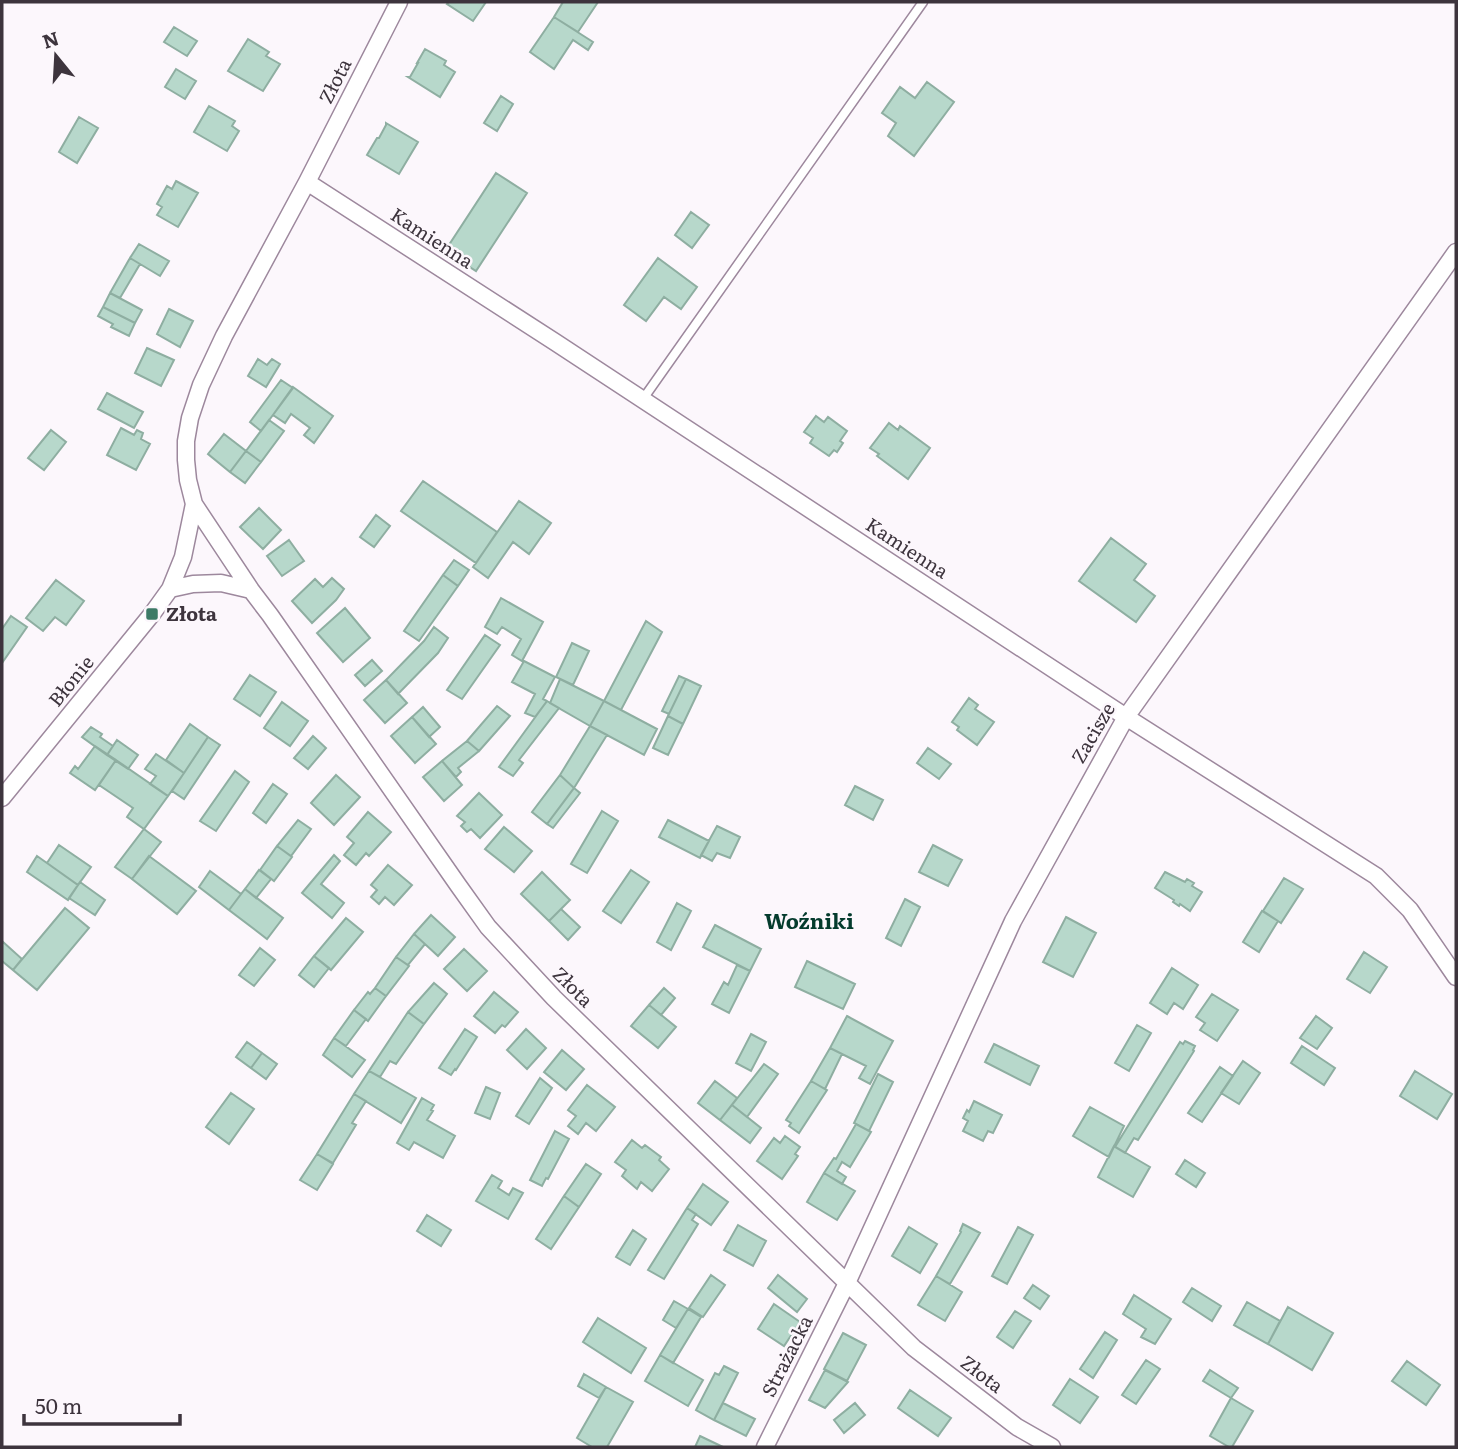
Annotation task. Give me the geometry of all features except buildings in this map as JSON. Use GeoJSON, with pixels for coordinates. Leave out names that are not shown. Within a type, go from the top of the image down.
{"type":"FeatureCollection","features":[{"type":"Feature","properties":{"kind":"street","name":"Złota"},"geometry":{"type":"LineString","coordinates":[[399,2],[307,182],[223,336],[197,396],[186,440],[188,480],[194,504],[251,590],[488,927],[554,998],[914,1348],[1017,1427],[1052,1447]]}},
{"type":"Feature","properties":{"kind":"street","name":"Kamienna"},"geometry":{"type":"LineString","coordinates":[[307,182],[1126,717],[1376,876],[1410,911],[1456,977]]}},
{"type":"Feature","properties":{"kind":"street","name":"Zacisze"},"geometry":{"type":"LineString","coordinates":[[847,1283],[1013,921],[1126,717],[1456,252]]}},
{"type":"Feature","properties":{"kind":"street","name":"Błonie"},"geometry":{"type":"LineString","coordinates":[[2,798],[170,589],[183,557],[194,504]]}},
{"type":"Feature","properties":{"kind":"street"},"geometry":{"type":"LineString","coordinates":[[170,589],[193,584],[221,583],[251,590]]}},
{"type":"Feature","properties":{"kind":"street","name":"Strażacka"},"geometry":{"type":"LineString","coordinates":[[765,1447],[847,1283]]}},
{"type":"Feature","properties":{"kind":"lane"},"geometry":{"type":"LineString","coordinates":[[643,399],[923,2]]}},
{"type":"Feature","properties":{"kind":"place","name":"Złota"},"geometry":{"type":"Point","coordinates":[152,614]}},
{"type":"Feature","properties":{"kind":"district","name":"Woźniki"},"geometry":{"type":"Point","coordinates":[809,922]}}]}
